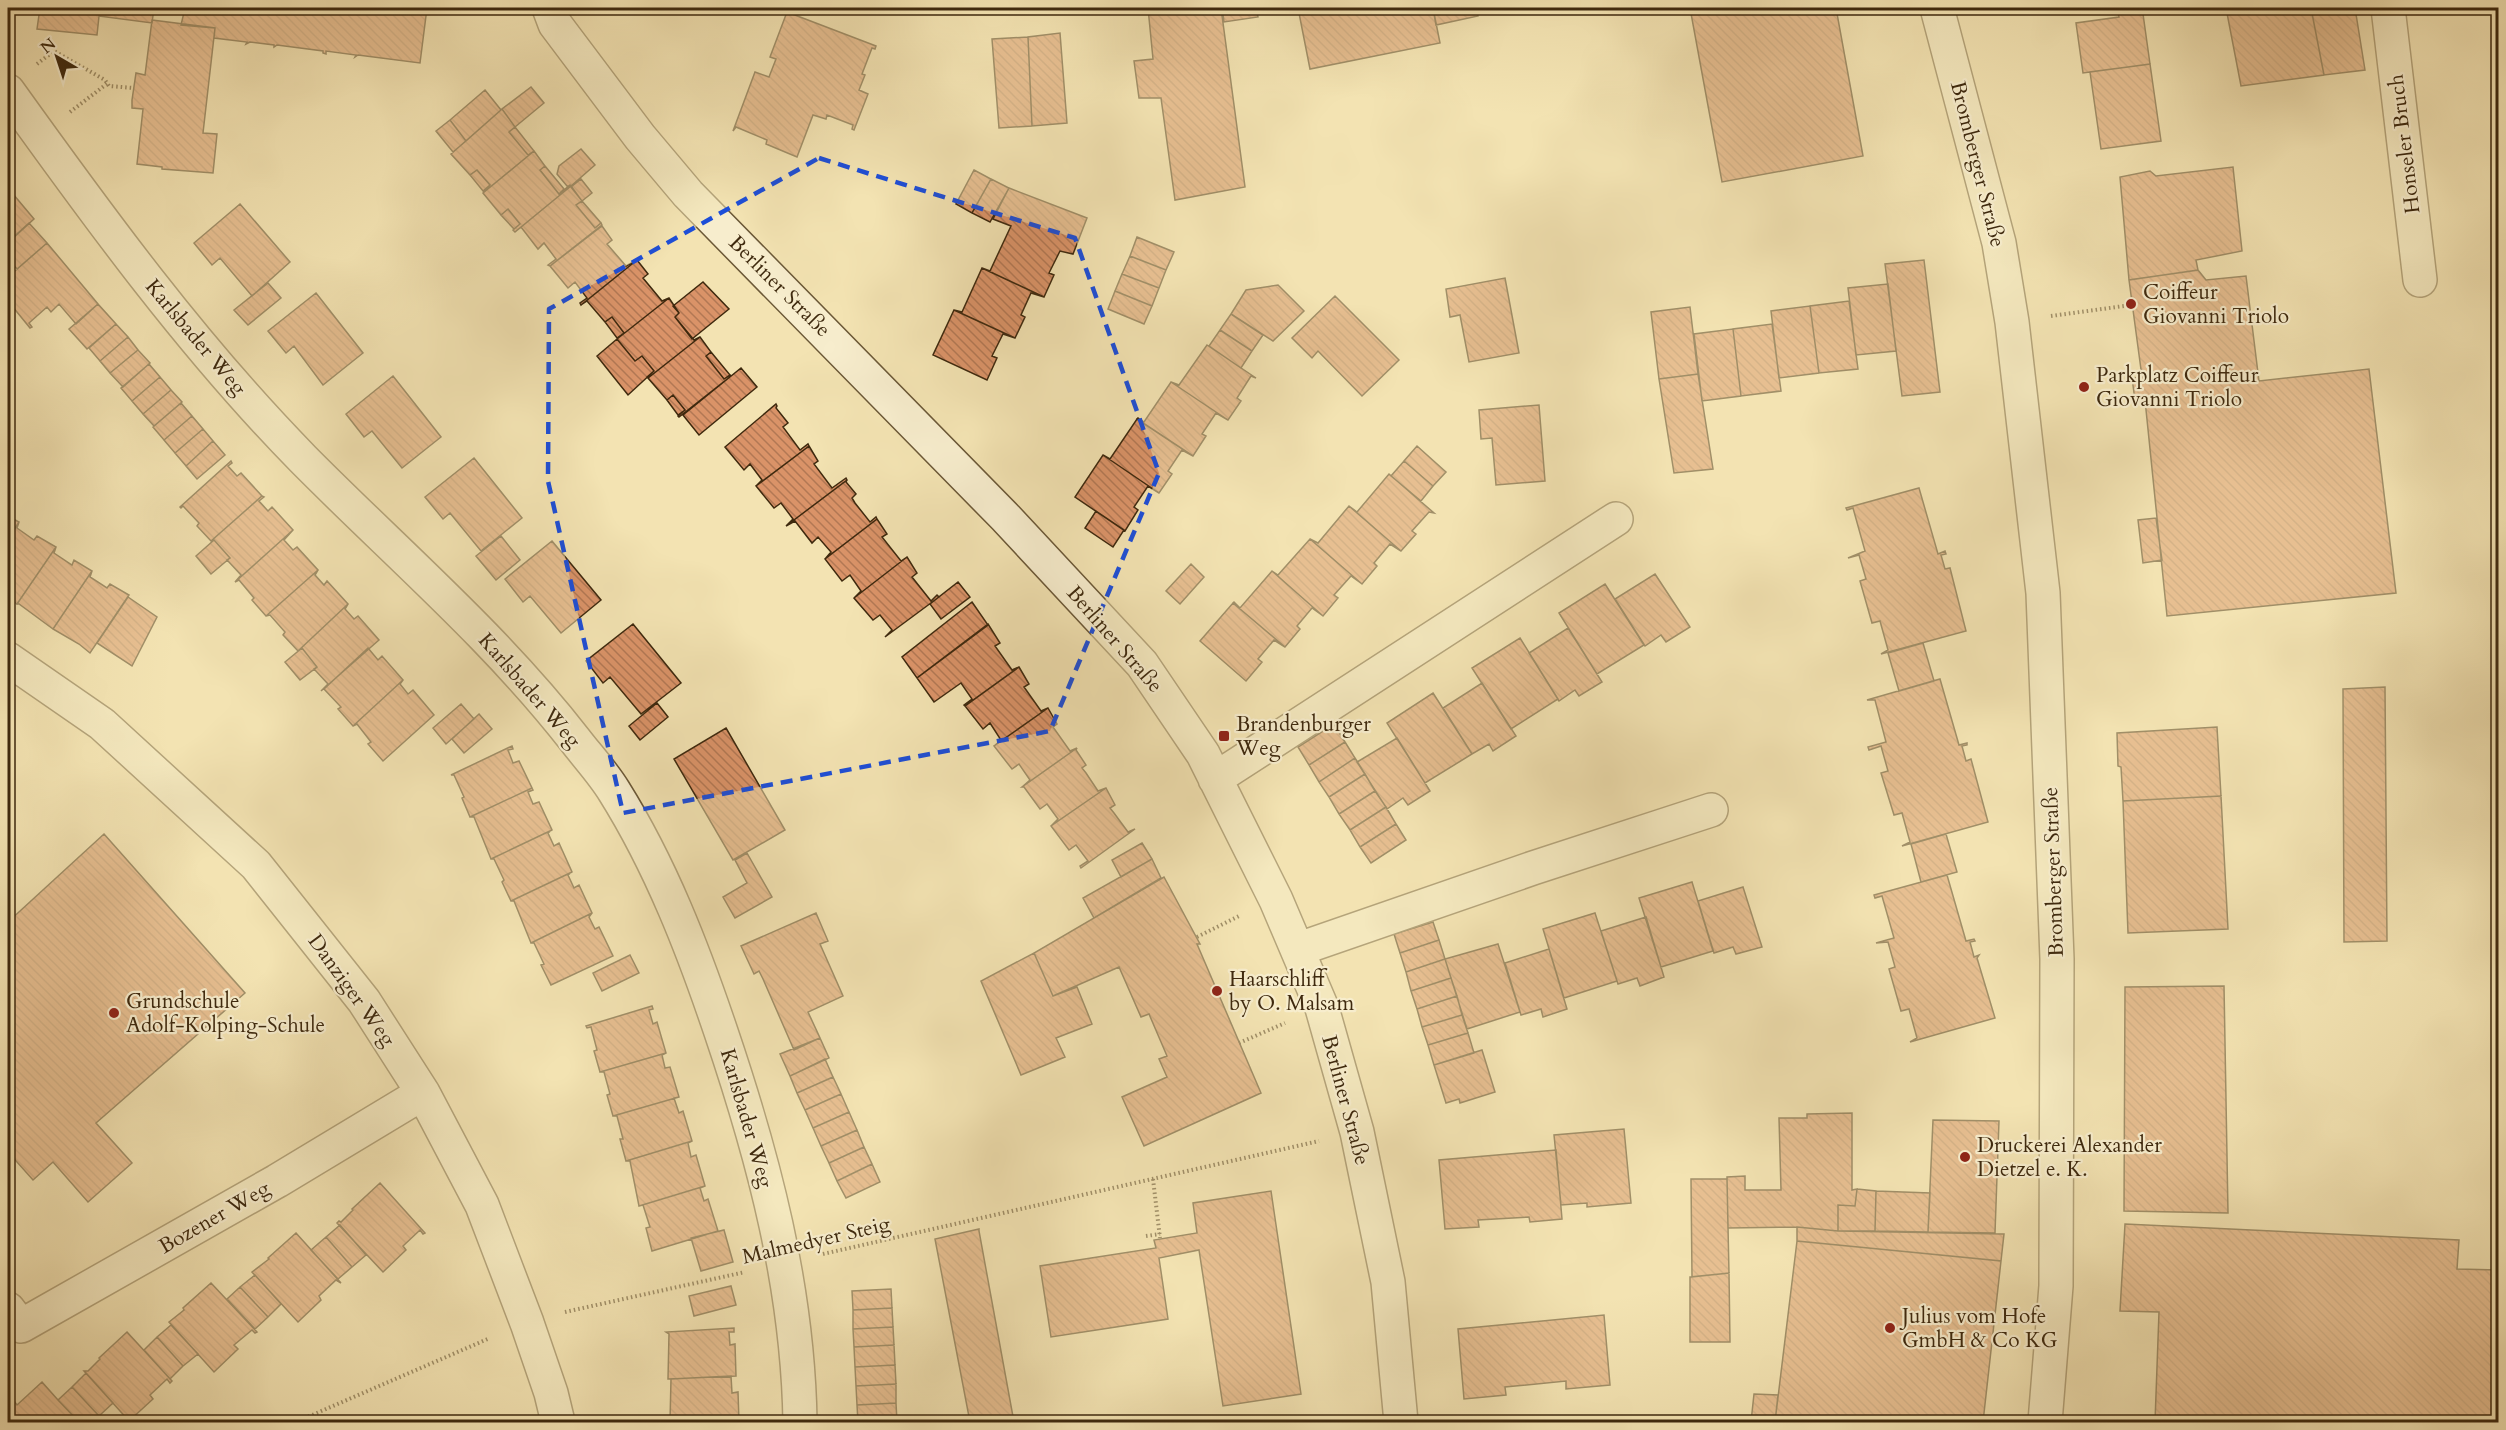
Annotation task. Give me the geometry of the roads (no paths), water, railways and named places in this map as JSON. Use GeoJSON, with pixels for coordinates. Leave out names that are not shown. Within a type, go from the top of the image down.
{"type":"FeatureCollection","features":[{"type":"Feature","properties":{"kind":"street","name":"Berliner Straße"},"geometry":{"type":"LineString","coordinates":[[549,8],[555,24],[640,136],[688,194],[1006,518],[1142,664],[1203,754],[1299,949],[1322,1008],[1357,1132],[1388,1282],[1401,1422]]}},
{"type":"Feature","properties":{"kind":"street","name":"Bromberger Straße"},"geometry":{"type":"LineString","coordinates":[[1938,8],[1999,243],[2012,322],[2043,592],[2057,959],[2056,1286],[2045,1422]]}},
{"type":"Feature","properties":{"kind":"street","name":"Honseler Bruch"},"geometry":{"type":"LineString","coordinates":[[2388,8],[2420,280]]}},
{"type":"Feature","properties":{"kind":"street","name":"Karlsbader Weg"},"geometry":{"type":"LineString","coordinates":[[8,91],[150,283],[220,369],[300,456],[464,614],[524,676],[613,789],[654,862],[705,986],[739,1086],[775,1217],[784,1263],[800,1368],[800,1422]]}},
{"type":"Feature","properties":{"kind":"street"},"geometry":{"type":"LineString","coordinates":[[1215,779],[1616,519]]}},
{"type":"Feature","properties":{"kind":"street","name":"Danziger Weg"},"geometry":{"type":"LineString","coordinates":[[8,660],[102,724],[256,865],[364,1001],[423,1094],[482,1204],[527,1323],[551,1393],[558,1422]]}},
{"type":"Feature","properties":{"kind":"street"},"geometry":{"type":"LineString","coordinates":[[1299,949],[1533,868],[1711,810]]}},
{"type":"Feature","properties":{"kind":"street","name":"Bozener Weg"},"geometry":{"type":"LineString","coordinates":[[8,1309],[21,1326],[423,1094]]}},
{"type":"Feature","properties":{"kind":"place","name":"Coiffeur Giovanni Triolo"},"geometry":{"type":"Point","coordinates":[2131,304]}},
{"type":"Feature","properties":{"kind":"place","name":"Parkplatz Coiffeur Giovanni Triolo"},"geometry":{"type":"Point","coordinates":[2084,387]}},
{"type":"Feature","properties":{"kind":"place","name":"Brandenburger Weg"},"geometry":{"type":"Point","coordinates":[1224,736]}},
{"type":"Feature","properties":{"kind":"place","name":"Haarschliff by O. Malsam"},"geometry":{"type":"Point","coordinates":[1217,991]}},
{"type":"Feature","properties":{"kind":"place","name":"Grundschule Adolf-Kolping-Schule"},"geometry":{"type":"Point","coordinates":[114,1013]}},
{"type":"Feature","properties":{"kind":"place","name":"Druckerei Alexander Dietzel e. K."},"geometry":{"type":"Point","coordinates":[1965,1157]}},
{"type":"Feature","properties":{"kind":"place","name":"Julius vom Hofe GmbH & Co KG"},"geometry":{"type":"Point","coordinates":[1890,1328]}}]}
